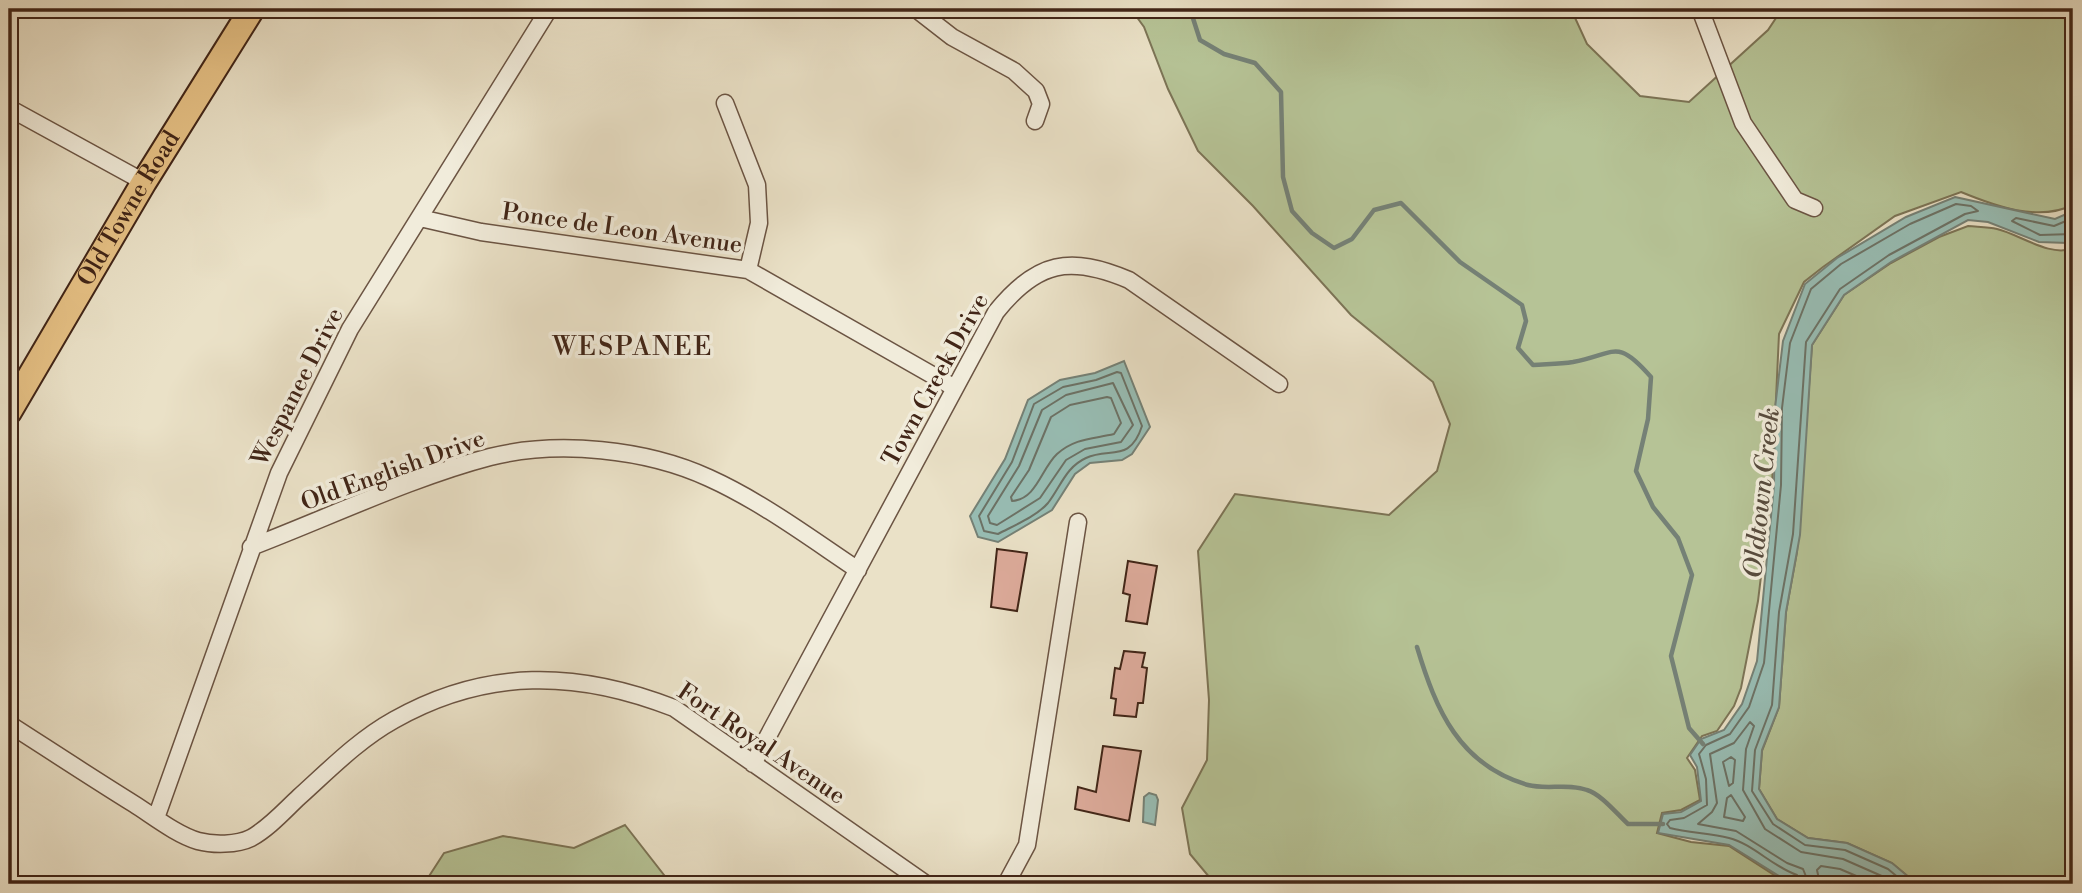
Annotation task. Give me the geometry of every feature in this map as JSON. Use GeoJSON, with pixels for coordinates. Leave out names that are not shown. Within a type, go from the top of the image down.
{"type":"FeatureCollection","features":[{"type":"Feature","properties":{"kind":"main road","name":"Old Towne Road"},"geometry":{"type":"LineString","coordinates":[[9,412],[144,182],[252,9]]}},
{"type":"Feature","properties":{"kind":"street","name":"Wespanee Drive"},"geometry":{"type":"LineString","coordinates":[[156,818],[279,473],[350,329],[549,9]]}},
{"type":"Feature","properties":{"kind":"street"},"geometry":{"type":"LineString","coordinates":[[916,9],[952,37],[1022,78],[1036,91],[1041,104],[1035,121]]}},
{"type":"Feature","properties":{"kind":"street"},"geometry":{"type":"LineString","coordinates":[[1700,9],[1743,123],[1796,200],[1814,208]]}},
{"type":"Feature","properties":{"kind":"street"},"geometry":{"type":"LineString","coordinates":[[725,103],[757,185],[759,223],[748,270]]}},
{"type":"Feature","properties":{"kind":"street"},"geometry":{"type":"LineString","coordinates":[[9,108],[144,182]]}},
{"type":"Feature","properties":{"kind":"street","name":"Ponce de Leon Avenue"},"geometry":{"type":"LineString","coordinates":[[420,218],[481,232],[748,270],[955,388]]}},
{"type":"Feature","properties":{"kind":"street","name":"Town Creek Drive"},"geometry":{"type":"LineString","coordinates":[[753,764],[996,312],[1014,289],[1035,275],[1062,266],[1085,264],[1129,280],[1279,384]]}},
{"type":"Feature","properties":{"kind":"street","name":"Old English Drive"},"geometry":{"type":"LineString","coordinates":[[251,547],[491,457],[545,449],[651,459],[707,477],[746,496],[859,570]]}},
{"type":"Feature","properties":{"kind":"street"},"geometry":{"type":"LineString","coordinates":[[1006,884],[1027,845],[1078,522]]}},
{"type":"Feature","properties":{"kind":"street","name":"Fort Royal Avenue"},"geometry":{"type":"LineString","coordinates":[[9,724],[156,818],[198,841],[227,843],[249,839],[273,822],[343,756],[392,721],[442,696],[496,681],[550,679],[603,686],[638,694],[674,708],[926,884]]}},
{"type":"Feature","properties":{"kind":"green space"},"geometry":{"type":"Polygon","coordinates":[[[1131,9],[1571,9],[1587,44],[1640,96],[1689,102],[1768,30],[1782,9],[2073,9],[2073,205],[2060,210],[2031,212],[2002,207],[1961,192],[1895,216],[1804,282],[1779,334],[1772,485],[1758,601],[1741,688],[1734,706],[1717,731],[1702,736],[1687,758],[1695,770],[1700,800],[1681,810],[1662,813],[1657,833],[1691,842],[1729,846],[1782,880],[1804,884],[1215,884],[1190,854],[1182,808],[1207,760],[1209,700],[1198,551],[1235,494],[1389,515],[1437,471],[1450,424],[1433,382],[1351,315],[1253,206],[1198,151],[1168,89],[1144,27],[1131,9]]]}},
{"type":"Feature","properties":{"kind":"green space"},"geometry":{"type":"Polygon","coordinates":[[[1968,226],[1997,229],[2045,248],[2073,248],[2073,884],[1917,884],[1892,863],[1847,843],[1808,838],[1777,819],[1759,789],[1762,751],[1779,707],[1786,612],[1797,552],[1812,345],[1844,295],[1891,263],[1939,237],[1968,226]]]}},
{"type":"Feature","properties":{"kind":"green space"},"geometry":{"type":"Polygon","coordinates":[[[625,825],[671,884],[424,884],[444,853],[503,836],[574,848],[625,825]]]}},
{"type":"Feature","properties":{"kind":"water"},"geometry":{"type":"Polygon","coordinates":[[[1955,197],[2055,219],[2073,211],[2073,240],[2068,243],[2039,242],[1988,222],[1968,220],[1891,262],[1844,295],[1812,345],[1800,535],[1786,612],[1779,707],[1762,750],[1759,789],[1777,819],[1808,838],[1847,843],[1892,863],[1917,884],[1807,884],[1782,878],[1729,845],[1658,833],[1663,814],[1681,812],[1701,801],[1697,767],[1690,755],[1701,739],[1724,730],[1742,704],[1757,661],[1774,485],[1775,408],[1783,341],[1805,284],[1837,258],[1906,217],[1955,197]]]}},
{"type":"Feature","properties":{"kind":"water"},"geometry":{"type":"Polygon","coordinates":[[[1124,361],[1150,427],[1132,454],[1122,460],[1090,463],[1075,474],[1052,510],[998,542],[978,537],[970,516],[1005,459],[1028,400],[1060,380],[1095,373],[1124,361]]]}},
{"type":"Feature","properties":{"kind":"water"},"geometry":{"type":"Polygon","coordinates":[[[1149,793],[1156,795],[1158,800],[1155,825],[1143,822],[1144,797],[1149,793]]]}},
{"type":"Feature","properties":{"kind":"building"},"geometry":{"type":"Polygon","coordinates":[[[997,549],[1027,553],[1017,611],[991,607],[997,549]]]}},
{"type":"Feature","properties":{"kind":"building"},"geometry":{"type":"Polygon","coordinates":[[[1128,561],[1157,566],[1147,624],[1126,621],[1130,595],[1123,593],[1128,561]]]}},
{"type":"Feature","properties":{"kind":"building"},"geometry":{"type":"Polygon","coordinates":[[[1124,651],[1145,653],[1142,667],[1147,668],[1143,703],[1138,703],[1136,717],[1114,715],[1116,699],[1111,698],[1115,668],[1120,669],[1124,651]]]}},
{"type":"Feature","properties":{"kind":"building"},"geometry":{"type":"Polygon","coordinates":[[[1103,746],[1141,751],[1129,821],[1075,809],[1078,787],[1096,792],[1103,746]]]}},
{"type":"Feature","properties":{"kind":"waterway"},"geometry":{"type":"LineString","coordinates":[[1190,9],[1200,40],[1224,54],[1255,63],[1281,92],[1283,177],[1292,211],[1312,233],[1334,248],[1352,239],[1374,210],[1401,203],[1460,262],[1522,305],[1526,321],[1518,348],[1533,365],[1573,362],[1615,352],[1630,357],[1651,377],[1648,419],[1636,471],[1653,507],[1678,538],[1692,575],[1671,656],[1689,728],[1703,744]]}},
{"type":"Feature","properties":{"kind":"waterway"},"geometry":{"type":"LineString","coordinates":[[1417,647],[1442,713],[1454,732],[1484,764],[1504,776],[1528,785],[1573,787],[1592,792],[1628,824],[1663,824]]}},
{"type":"Feature","properties":{"kind":"district","name":"WESPANEE"},"geometry":{"type":"Point","coordinates":[633,347]}},
{"type":"Feature","properties":{"kind":"water label","name":"Oldtown Creek"},"geometry":{"type":"Point","coordinates":[1762,493]}}]}
